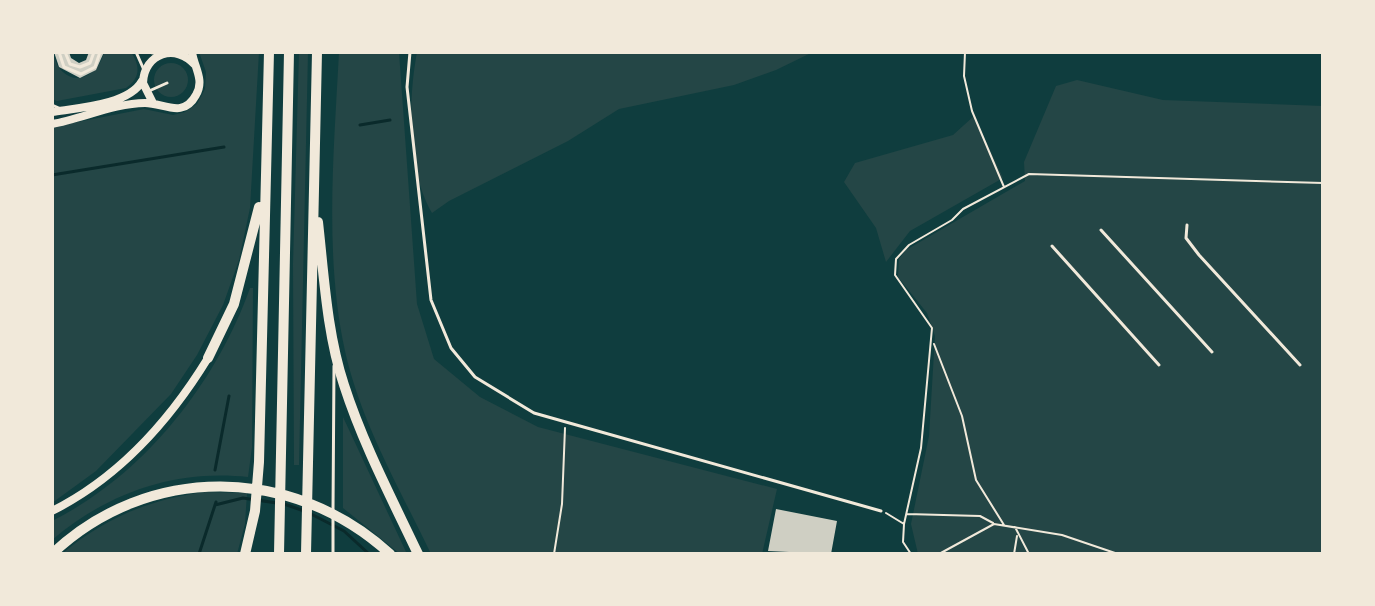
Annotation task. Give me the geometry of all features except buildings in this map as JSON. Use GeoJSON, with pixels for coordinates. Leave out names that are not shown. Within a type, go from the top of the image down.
{"type":"FeatureCollection","features":[{"type":"Feature","properties":{"kind":"highway"},"geometry":{"type":"LineString","coordinates":[[245,554],[255,511],[259,462],[269,52]]}},
{"type":"Feature","properties":{"kind":"highway"},"geometry":{"type":"LineString","coordinates":[[279,554],[289,52]]}},
{"type":"Feature","properties":{"kind":"highway"},"geometry":{"type":"LineString","coordinates":[[306,554],[317,52]]}},
{"type":"Feature","properties":{"kind":"highway"},"geometry":{"type":"LineString","coordinates":[[313,183],[340,371],[356,418],[418,554]]}},
{"type":"Feature","properties":{"kind":"highway"},"geometry":{"type":"LineString","coordinates":[[208,358],[234,304],[264,186]]}},
{"type":"Feature","properties":{"kind":"highway"},"geometry":{"type":"LineString","coordinates":[[52,554],[90,524],[129,503],[186,488],[231,485],[275,491],[316,504],[355,525],[390,554]]}},
{"type":"Feature","properties":{"kind":"main road"},"geometry":{"type":"LineString","coordinates":[[52,124],[140,103],[176,109],[192,100],[200,84],[192,52]]}},
{"type":"Feature","properties":{"kind":"main road"},"geometry":{"type":"LineString","coordinates":[[52,112],[124,96],[137,90],[151,61],[166,53],[184,55],[196,67]]}},
{"type":"Feature","properties":{"kind":"main road"},"geometry":{"type":"LineString","coordinates":[[143,78],[146,93],[157,106]]}},
{"type":"Feature","properties":{"kind":"main road"},"geometry":{"type":"LineString","coordinates":[[52,511],[89,489],[135,450],[175,406],[208,358]]}},
{"type":"Feature","properties":{"kind":"lane"},"geometry":{"type":"LineString","coordinates":[[59,52],[64,67],[79,74],[95,67],[100,52]]}},
{"type":"Feature","properties":{"kind":"lane"},"geometry":{"type":"LineString","coordinates":[[65,52],[70,64],[82,67],[91,61],[94,52]]}},
{"type":"Feature","properties":{"kind":"lane"},"geometry":{"type":"LineString","coordinates":[[136,52],[143,78]]}},
{"type":"Feature","properties":{"kind":"lane"},"geometry":{"type":"LineString","coordinates":[[148,52],[166,53]]}},
{"type":"Feature","properties":{"kind":"lane"},"geometry":{"type":"LineString","coordinates":[[410,52],[407,79],[424,263],[437,319],[451,348],[475,377],[534,413],[881,511]]}},
{"type":"Feature","properties":{"kind":"lane"},"geometry":{"type":"LineString","coordinates":[[146,93],[167,83]]}},
{"type":"Feature","properties":{"kind":"lane"},"geometry":{"type":"LineString","coordinates":[[52,105],[65,110]]}},
{"type":"Feature","properties":{"kind":"lane"},"geometry":{"type":"LineString","coordinates":[[1187,225],[1186,238],[1199,255],[1300,365]]}},
{"type":"Feature","properties":{"kind":"lane"},"geometry":{"type":"LineString","coordinates":[[1101,230],[1212,352]]}},
{"type":"Feature","properties":{"kind":"lane"},"geometry":{"type":"LineString","coordinates":[[1052,246],[1159,365]]}},
{"type":"Feature","properties":{"kind":"lane"},"geometry":{"type":"LineString","coordinates":[[333,333],[333,554]]}},
{"type":"Feature","properties":{"kind":"path"},"geometry":{"type":"LineString","coordinates":[[965,52],[964,76],[972,111],[1005,189]]}},
{"type":"Feature","properties":{"kind":"path"},"geometry":{"type":"LineString","coordinates":[[911,554],[903,542],[904,524],[921,448],[932,328],[927,316],[898,284],[896,259],[909,245],[942,227],[963,209],[1029,174],[1323,183]]}},
{"type":"Feature","properties":{"kind":"path"},"geometry":{"type":"LineString","coordinates":[[932,341],[962,416],[976,480],[1004,525]]}},
{"type":"Feature","properties":{"kind":"path"},"geometry":{"type":"LineString","coordinates":[[554,554],[562,504],[565,423]]}},
{"type":"Feature","properties":{"kind":"path"},"geometry":{"type":"LineString","coordinates":[[881,511],[904,524]]}},
{"type":"Feature","properties":{"kind":"path"},"geometry":{"type":"LineString","coordinates":[[907,514],[980,516],[991,519],[994,524]]}},
{"type":"Feature","properties":{"kind":"path"},"geometry":{"type":"LineString","coordinates":[[939,554],[994,524],[1062,535],[1118,554]]}},
{"type":"Feature","properties":{"kind":"path"},"geometry":{"type":"LineString","coordinates":[[1014,554],[1018,535],[1015,526]]}},
{"type":"Feature","properties":{"kind":"path"},"geometry":{"type":"LineString","coordinates":[[1018,535],[1026,542],[1029,554]]}},
{"type":"Feature","properties":{"kind":"shaded area"},"geometry":{"type":"Polygon","coordinates":[[[52,52],[60,69],[73,78],[80,78],[98,66],[104,52],[131,52],[137,66],[137,76],[126,88],[57,101],[52,99],[52,52]]]}},
{"type":"Feature","properties":{"kind":"shaded area"},"geometry":{"type":"Polygon","coordinates":[[[199,52],[259,52],[250,208],[239,260],[223,305],[197,355],[171,394],[96,471],[52,503],[52,127],[144,109],[173,115],[185,112],[197,104],[205,89],[206,72],[199,52]]]}},
{"type":"Feature","properties":{"kind":"shaded area"},"geometry":{"type":"Polygon","coordinates":[[[299,52],[308,52],[299,465],[294,465],[293,264],[299,52]]]}},
{"type":"Feature","properties":{"kind":"shaded area"},"geometry":{"type":"Polygon","coordinates":[[[339,52],[399,52],[417,304],[434,359],[480,397],[538,427],[777,489],[762,554],[431,554],[371,430],[345,351],[334,278],[332,202],[339,52]]]}},
{"type":"Feature","properties":{"kind":"shaded area"},"geometry":{"type":"Polygon","coordinates":[[[417,52],[813,52],[734,85],[619,109],[568,141],[449,201],[432,213],[424,196],[414,156],[411,113],[417,52]]]}},
{"type":"Feature","properties":{"kind":"shaded area"},"geometry":{"type":"Polygon","coordinates":[[[171,63],[183,68],[188,80],[183,92],[171,97],[159,92],[154,80],[159,68],[171,63]]]}},
{"type":"Feature","properties":{"kind":"shaded area"},"geometry":{"type":"Polygon","coordinates":[[[1077,80],[1163,100],[1323,106],[1323,554],[918,554],[911,524],[929,436],[935,336],[927,313],[898,277],[899,259],[906,250],[1025,181],[1024,162],[1056,86],[1077,80]]]}},
{"type":"Feature","properties":{"kind":"shaded area"},"geometry":{"type":"Polygon","coordinates":[[[974,116],[1003,178],[910,231],[886,262],[876,228],[844,182],[855,163],[953,135],[974,116]]]}},
{"type":"Feature","properties":{"kind":"shaded area"},"geometry":{"type":"Polygon","coordinates":[[[250,288],[253,288],[252,447],[248,477],[194,477],[143,488],[96,509],[52,540],[52,521],[86,502],[117,479],[173,423],[218,358],[250,288]]]}},
{"type":"Feature","properties":{"kind":"shaded area"},"geometry":{"type":"Polygon","coordinates":[[[343,417],[407,554],[400,554],[343,508],[343,417]]]}},
{"type":"Feature","properties":{"kind":"shaded area"},"geometry":{"type":"Polygon","coordinates":[[[205,492],[247,493],[245,524],[237,554],[62,554],[94,530],[129,512],[205,492]]]}},
{"type":"Feature","properties":{"kind":"waterway"},"geometry":{"type":"LineString","coordinates":[[360,125],[390,120]]}},
{"type":"Feature","properties":{"kind":"waterway"},"geometry":{"type":"LineString","coordinates":[[52,175],[224,147]]}},
{"type":"Feature","properties":{"kind":"waterway"},"geometry":{"type":"LineString","coordinates":[[215,470],[229,396]]}},
{"type":"Feature","properties":{"kind":"waterway"},"geometry":{"type":"LineString","coordinates":[[215,505],[243,498],[277,503]]}},
{"type":"Feature","properties":{"kind":"waterway"},"geometry":{"type":"LineString","coordinates":[[199,554],[216,502]]}},
{"type":"Feature","properties":{"kind":"waterway"},"geometry":{"type":"LineString","coordinates":[[284,504],[304,511]]}},
{"type":"Feature","properties":{"kind":"waterway"},"geometry":{"type":"LineString","coordinates":[[311,514],[344,531],[369,554]]}}]}
